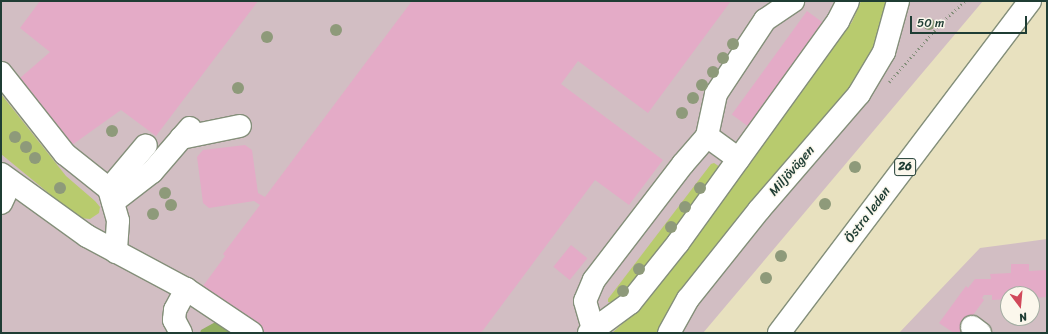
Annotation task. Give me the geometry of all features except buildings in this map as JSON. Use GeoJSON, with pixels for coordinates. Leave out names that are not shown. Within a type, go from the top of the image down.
{"type":"FeatureCollection","features":[{"type":"Feature","properties":{"kind":"main road"},"geometry":{"type":"LineString","coordinates":[[793,1],[767,10],[716,94],[707,136],[683,164],[594,280],[585,301],[591,331],[630,303],[678,243],[838,21],[848,1]]}},
{"type":"Feature","properties":{"kind":"main road","name":"Miljövägen"},"geometry":{"type":"LineString","coordinates":[[669,333],[693,293],[759,210],[859,94],[884,52],[898,1]]}},
{"type":"Feature","properties":{"kind":"main road","name":"Östra leden"},"geometry":{"type":"LineString","coordinates":[[778,333],[1030,1]]}},
{"type":"Feature","properties":{"kind":"main road"},"geometry":{"type":"LineString","coordinates":[[1,73],[65,154],[111,196],[118,221],[116,252]]}},
{"type":"Feature","properties":{"kind":"main road"},"geometry":{"type":"LineString","coordinates":[[111,196],[152,172],[186,133],[240,126]]}},
{"type":"Feature","properties":{"kind":"main road"},"geometry":{"type":"LineString","coordinates":[[707,136],[739,159]]}},
{"type":"Feature","properties":{"kind":"main road"},"geometry":{"type":"LineString","coordinates":[[111,196],[146,145]]}},
{"type":"Feature","properties":{"kind":"main road"},"geometry":{"type":"LineString","coordinates":[[1,203],[4,183],[87,236],[186,289],[252,333]]}},
{"type":"Feature","properties":{"kind":"main road"},"geometry":{"type":"LineString","coordinates":[[181,333],[174,320],[175,310],[186,289]]}},
{"type":"Feature","properties":{"kind":"path"},"geometry":{"type":"LineString","coordinates":[[889,82],[943,21],[965,1]]}},
{"type":"Feature","properties":{"kind":"shaded area"},"geometry":{"type":"Polygon","coordinates":[[[1,1],[983,1],[703,333],[1,333],[1,1]]]}},
{"type":"Feature","properties":{"kind":"shaded area"},"geometry":{"type":"Polygon","coordinates":[[[1047,239],[1047,333],[899,333],[980,248],[1047,239]]]}},
{"type":"Feature","properties":{"kind":"green space"},"geometry":{"type":"Polygon","coordinates":[[[861,1],[890,1],[885,25],[859,82],[659,333],[612,333],[630,317],[852,22],[861,1]]]}},
{"type":"Feature","properties":{"kind":"green space"},"geometry":{"type":"Polygon","coordinates":[[[1,94],[66,176],[100,207],[99,213],[90,219],[79,218],[1,154],[1,94]]]}},
{"type":"Feature","properties":{"kind":"green space"},"geometry":{"type":"Polygon","coordinates":[[[714,163],[720,167],[719,173],[627,294],[613,303],[608,302],[608,299],[711,164],[714,163]]]}},
{"type":"Feature","properties":{"kind":"green space"},"geometry":{"type":"Polygon","coordinates":[[[219,320],[240,333],[200,333],[201,330],[219,320]]]}}]}
